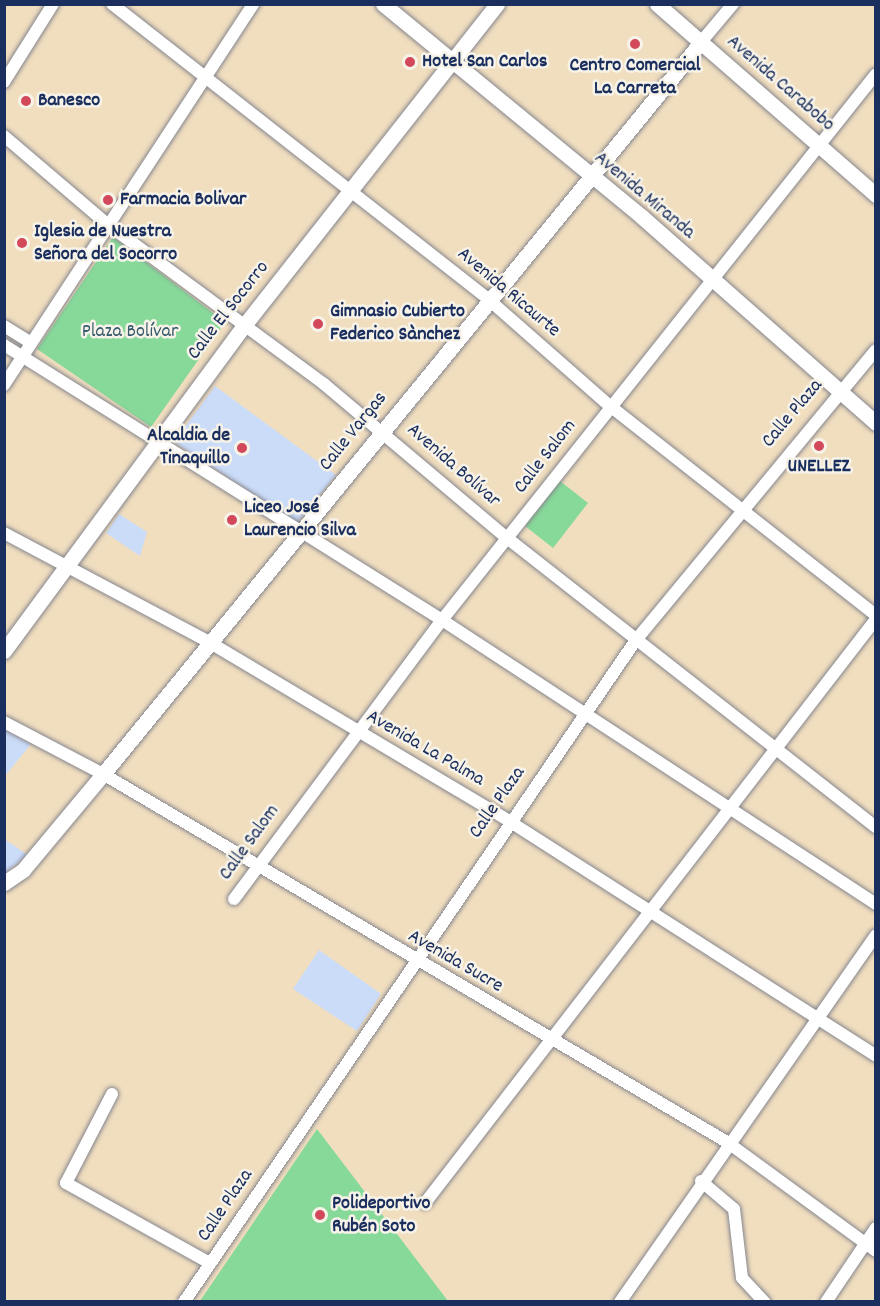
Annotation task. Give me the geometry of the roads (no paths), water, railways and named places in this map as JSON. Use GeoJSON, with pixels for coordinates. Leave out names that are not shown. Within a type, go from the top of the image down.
{"type":"FeatureCollection","features":[{"type":"Feature","properties":{"kind":"street"},"geometry":{"type":"LineString","coordinates":[[4,82],[53,4]]}},
{"type":"Feature","properties":{"kind":"street","name":"Avenida Ricaurte"},"geometry":{"type":"LineString","coordinates":[[112,4],[488,299],[610,406],[876,617]]}},
{"type":"Feature","properties":{"kind":"street"},"geometry":{"type":"LineString","coordinates":[[4,385],[107,224],[207,79],[253,4]]}},
{"type":"Feature","properties":{"kind":"street","name":"Avenida Miranda"},"geometry":{"type":"LineString","coordinates":[[383,4],[590,177],[876,423]]}},
{"type":"Feature","properties":{"kind":"street","name":"Calle El Socorro"},"geometry":{"type":"LineString","coordinates":[[4,651],[68,568],[158,441],[246,323],[497,4]]}},
{"type":"Feature","properties":{"kind":"street","name":"Avenida Carabobo"},"geometry":{"type":"LineString","coordinates":[[657,4],[876,195]]}},
{"type":"Feature","properties":{"kind":"street","name":"Calle Vargas"},"geometry":{"type":"LineString","coordinates":[[4,883],[23,870],[103,774],[488,299],[733,4]]}},
{"type":"Feature","properties":{"kind":"street","name":"Calle Salom"},"geometry":{"type":"LineString","coordinates":[[234,899],[441,620],[876,74]]}},
{"type":"Feature","properties":{"kind":"street","name":"Avenida Bolívar"},"geometry":{"type":"LineString","coordinates":[[4,136],[107,224],[246,323],[382,431],[507,538],[876,827]]}},
{"type":"Feature","properties":{"kind":"street"},"geometry":{"type":"LineString","coordinates":[[4,326],[31,343]]}},
{"type":"Feature","properties":{"kind":"street"},"geometry":{"type":"LineString","coordinates":[[4,345],[441,620],[583,715],[876,904]]}},
{"type":"Feature","properties":{"kind":"street","name":"Calle Plaza"},"geometry":{"type":"LineString","coordinates":[[184,1302],[412,961],[636,640],[739,508],[837,391],[876,350]]}},
{"type":"Feature","properties":{"kind":"street","name":"Avenida La Palma"},"geometry":{"type":"LineString","coordinates":[[4,533],[209,642],[356,733],[509,821],[650,913],[818,1016],[876,1056]]}},
{"type":"Feature","properties":{"kind":"street"},"geometry":{"type":"LineString","coordinates":[[425,1203],[553,1043],[876,617]]}},
{"type":"Feature","properties":{"kind":"street","name":"Avenida Sucre"},"geometry":{"type":"LineString","coordinates":[[4,722],[103,774],[412,961],[727,1142],[876,1251]]}},
{"type":"Feature","properties":{"kind":"street"},"geometry":{"type":"LineString","coordinates":[[620,1302],[727,1142],[876,935]]}},
{"type":"Feature","properties":{"kind":"street"},"geometry":{"type":"LineString","coordinates":[[112,1094],[66,1183],[210,1263]]}},
{"type":"Feature","properties":{"kind":"street"},"geometry":{"type":"LineString","coordinates":[[700,1181],[734,1209],[742,1278],[764,1302]]}},
{"type":"Feature","properties":{"kind":"street"},"geometry":{"type":"LineString","coordinates":[[826,1302],[876,1228]]}},
{"type":"Feature","properties":{"kind":"place","name":"Centro Comercial La Carreta"},"geometry":{"type":"Point","coordinates":[635,44]}},
{"type":"Feature","properties":{"kind":"place","name":"Hotel San Carlos"},"geometry":{"type":"Point","coordinates":[410,62]}},
{"type":"Feature","properties":{"kind":"place","name":"Banesco"},"geometry":{"type":"Point","coordinates":[26,101]}},
{"type":"Feature","properties":{"kind":"place","name":"Farmacia Bolivar"},"geometry":{"type":"Point","coordinates":[108,200]}},
{"type":"Feature","properties":{"kind":"place","name":"Iglesia de Nuestra Señora del Socorro"},"geometry":{"type":"Point","coordinates":[22,243]}},
{"type":"Feature","properties":{"kind":"place","name":"Gimnasio Cubierto Federico Sànchez"},"geometry":{"type":"Point","coordinates":[318,324]}},
{"type":"Feature","properties":{"kind":"place","name":"UNELLEZ"},"geometry":{"type":"Point","coordinates":[819,446]}},
{"type":"Feature","properties":{"kind":"place","name":"Alcaldia de Tinaquillo"},"geometry":{"type":"Point","coordinates":[242,448]}},
{"type":"Feature","properties":{"kind":"place","name":"Liceo José Laurencio Silva"},"geometry":{"type":"Point","coordinates":[232,520]}},
{"type":"Feature","properties":{"kind":"place","name":"Polideportivo Rubén Soto"},"geometry":{"type":"Point","coordinates":[320,1215]}},
{"type":"Feature","properties":{"kind":"park label","name":"Plaza Bolívar"},"geometry":{"type":"Point","coordinates":[130,332]}}]}
